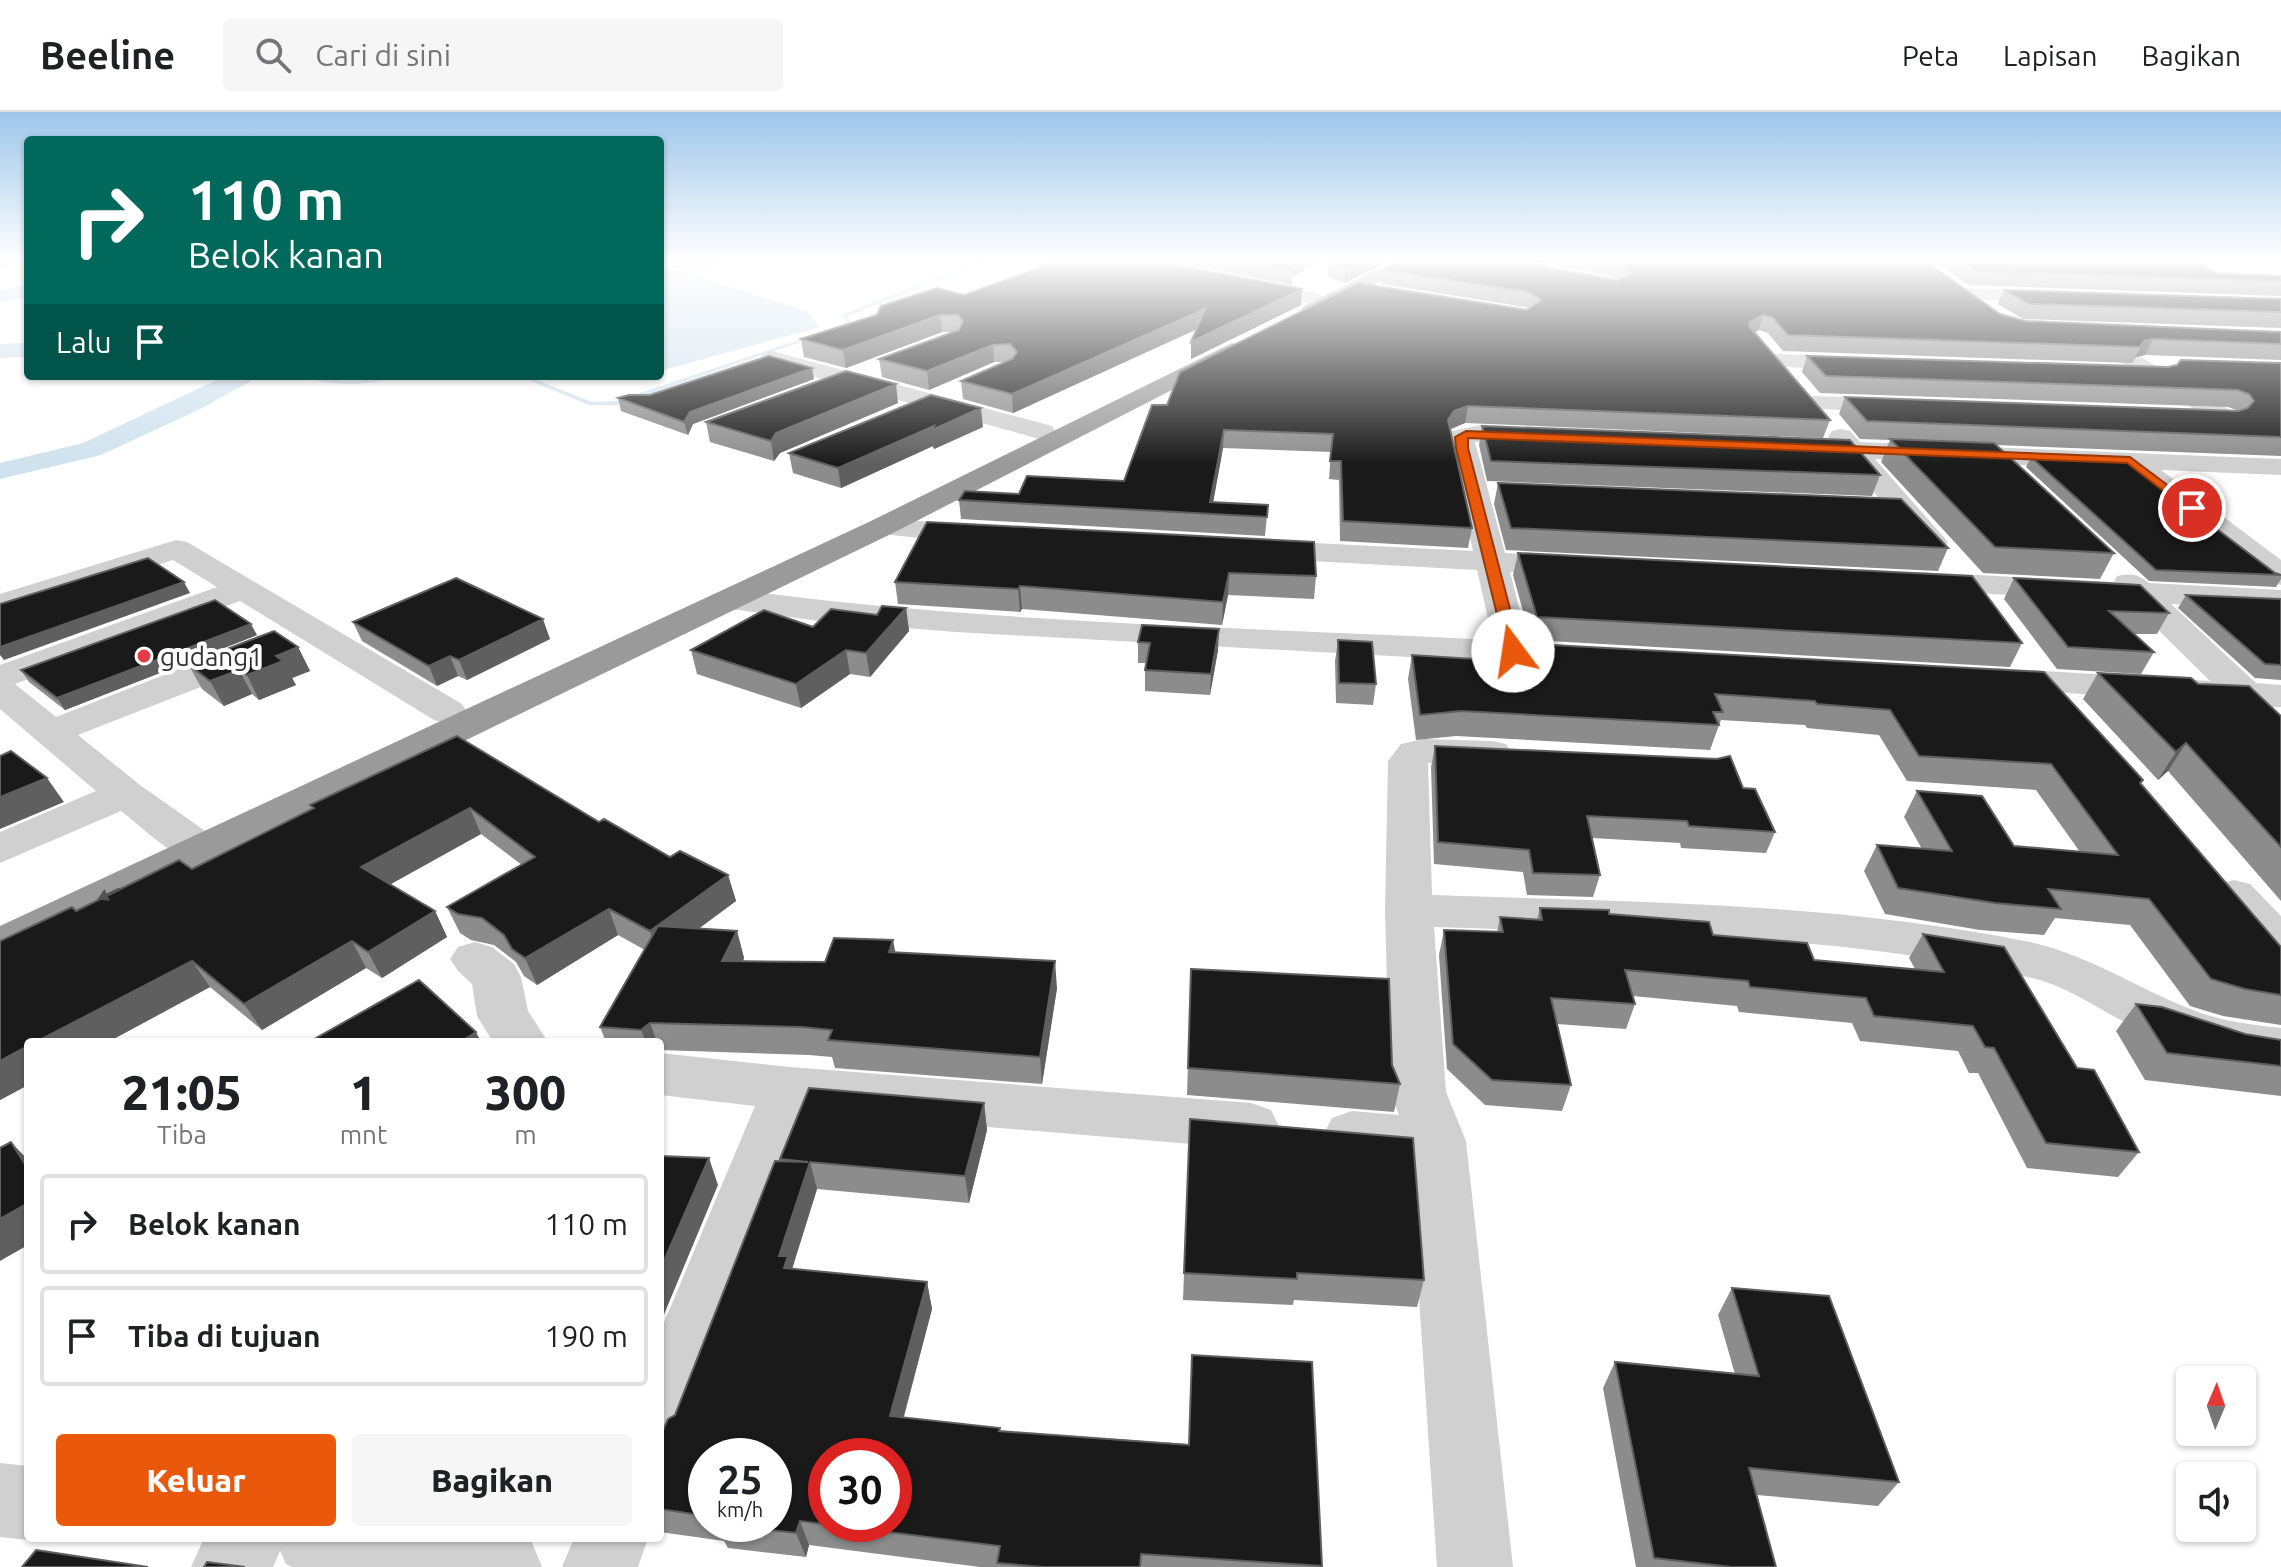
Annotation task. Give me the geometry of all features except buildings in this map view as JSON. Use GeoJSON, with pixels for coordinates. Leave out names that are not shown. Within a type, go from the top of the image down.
{"type":"FeatureCollection","features":[{"type":"Feature","properties":{"kind":"highway"},"geometry":{"type":"LineString","coordinates":[[0,946],[191,842],[448,712],[710,593],[1264,328]]}},
{"type":"Feature","properties":{"kind":"highway"},"geometry":{"type":"LineString","coordinates":[[0,913],[191,842],[731,599],[882,527],[1264,328]]}},
{"type":"Feature","properties":{"kind":"street"},"geometry":{"type":"LineString","coordinates":[[2132,333],[2080,331],[2152,369],[2281,453]]}},
{"type":"Feature","properties":{"kind":"street"},"geometry":{"type":"LineString","coordinates":[[814,343],[764,360],[848,379],[1043,432]]}},
{"type":"Feature","properties":{"kind":"street"},"geometry":{"type":"LineString","coordinates":[[1888,364],[1767,350],[1852,450],[1886,508],[1973,585],[2043,682],[2074,717]]}},
{"type":"Feature","properties":{"kind":"street"},"geometry":{"type":"LineString","coordinates":[[804,395],[892,362]]}},
{"type":"Feature","properties":{"kind":"street"},"geometry":{"type":"LineString","coordinates":[[2112,372],[2188,366]]}},
{"type":"Feature","properties":{"kind":"street"},"geometry":{"type":"LineString","coordinates":[[889,420],[974,383]]}},
{"type":"Feature","properties":{"kind":"street"},"geometry":{"type":"LineString","coordinates":[[1813,403],[1925,407]]}},
{"type":"Feature","properties":{"kind":"street"},"geometry":{"type":"LineString","coordinates":[[2180,416],[2228,418]]}},
{"type":"Feature","properties":{"kind":"street"},"geometry":{"type":"LineString","coordinates":[[1513,651],[1461,437],[1481,433],[1567,437]]}},
{"type":"Feature","properties":{"kind":"street"},"geometry":{"type":"LineString","coordinates":[[1772,447],[2281,467]]}},
{"type":"Feature","properties":{"kind":"street"},"geometry":{"type":"LineString","coordinates":[[1993,456],[2026,487]]}},
{"type":"Feature","properties":{"kind":"street"},"geometry":{"type":"LineString","coordinates":[[2130,460],[2281,575]]}},
{"type":"Feature","properties":{"kind":"street"},"geometry":{"type":"LineString","coordinates":[[1474,492],[1505,493]]}},
{"type":"Feature","properties":{"kind":"street"},"geometry":{"type":"LineString","coordinates":[[882,527],[1014,536]]}},
{"type":"Feature","properties":{"kind":"street"},"geometry":{"type":"LineString","coordinates":[[1219,547],[1599,567]]}},
{"type":"Feature","properties":{"kind":"street"},"geometry":{"type":"LineString","coordinates":[[0,605],[176,549],[448,712]]}},
{"type":"Feature","properties":{"kind":"street"},"geometry":{"type":"LineString","coordinates":[[2105,561],[2138,592],[2264,695],[2281,724]]}},
{"type":"Feature","properties":{"kind":"street"},"geometry":{"type":"LineString","coordinates":[[1895,581],[2281,600]]}},
{"type":"Feature","properties":{"kind":"street"},"geometry":{"type":"LineString","coordinates":[[0,677],[243,589]]}},
{"type":"Feature","properties":{"kind":"street"},"geometry":{"type":"LineString","coordinates":[[731,599],[805,610],[956,622],[1622,657]]}},
{"type":"Feature","properties":{"kind":"street"},"geometry":{"type":"LineString","coordinates":[[51,732],[313,629]]}},
{"type":"Feature","properties":{"kind":"street"},"geometry":{"type":"LineString","coordinates":[[1965,678],[2264,695]]}},
{"type":"Feature","properties":{"kind":"street"},"geometry":{"type":"LineString","coordinates":[[0,690],[125,794],[191,842]]}},
{"type":"Feature","properties":{"kind":"street"},"geometry":{"type":"LineString","coordinates":[[1475,1567],[1437,1141],[1418,1092],[1409,910],[1407,767],[1415,753],[1437,750],[1536,755]]}},
{"type":"Feature","properties":{"kind":"street"},"geometry":{"type":"LineString","coordinates":[[0,849],[125,794]]}},
{"type":"Feature","properties":{"kind":"street"},"geometry":{"type":"LineString","coordinates":[[2209,866],[2281,946]]}},
{"type":"Feature","properties":{"kind":"street"},"geometry":{"type":"LineString","coordinates":[[1409,910],[1668,920],[1903,938],[2065,968],[2186,1028],[2247,1044],[2281,1048]]}},
{"type":"Feature","properties":{"kind":"street"},"geometry":{"type":"LineString","coordinates":[[475,959],[496,977],[503,1016],[519,1038]]}},
{"type":"Feature","properties":{"kind":"street"},"geometry":{"type":"LineString","coordinates":[[664,1074],[790,1089],[1437,1141]]}},
{"type":"Feature","properties":{"kind":"street"},"geometry":{"type":"LineString","coordinates":[[664,1405],[790,1089]]}},
{"type":"Feature","properties":{"kind":"street"},"geometry":{"type":"LineString","coordinates":[[0,1500],[24,1503]]}},
{"type":"Feature","properties":{"kind":"street"},"geometry":{"type":"LineString","coordinates":[[229,1567],[245,1542]]}},
{"type":"Feature","properties":{"kind":"street"},"geometry":{"type":"LineString","coordinates":[[338,1542],[504,1567]]}},
{"type":"Feature","properties":{"kind":"street"},"geometry":{"type":"LineString","coordinates":[[600,1567],[609,1542]]}},
{"type":"Feature","properties":{"kind":"water"},"geometry":{"type":"Polygon","coordinates":[[[664,328],[816,328],[664,370],[664,328]]]}},
{"type":"Feature","properties":{"kind":"water"},"geometry":{"type":"Polygon","coordinates":[[[317,380],[385,380],[352,384],[317,380]]]}},
{"type":"Feature","properties":{"kind":"waterway"},"geometry":{"type":"LineString","coordinates":[[531,380],[591,404],[617,403],[818,335]]}},
{"type":"Feature","properties":{"kind":"waterway"},"geometry":{"type":"LineString","coordinates":[[0,351],[24,350]]}},
{"type":"Feature","properties":{"kind":"waterway"},"geometry":{"type":"LineString","coordinates":[[0,471],[92,449],[236,380]]}},
{"type":"Feature","properties":{"kind":"place","name":"gudang1"},"geometry":{"type":"Point","coordinates":[144,656]}},
{"type":"Feature","properties":{"kind":"route"},"geometry":{"type":"LineString","coordinates":[[1513,651],[1462,448],[1461,437],[1466,434],[2130,460],[2192,508]]}}]}
